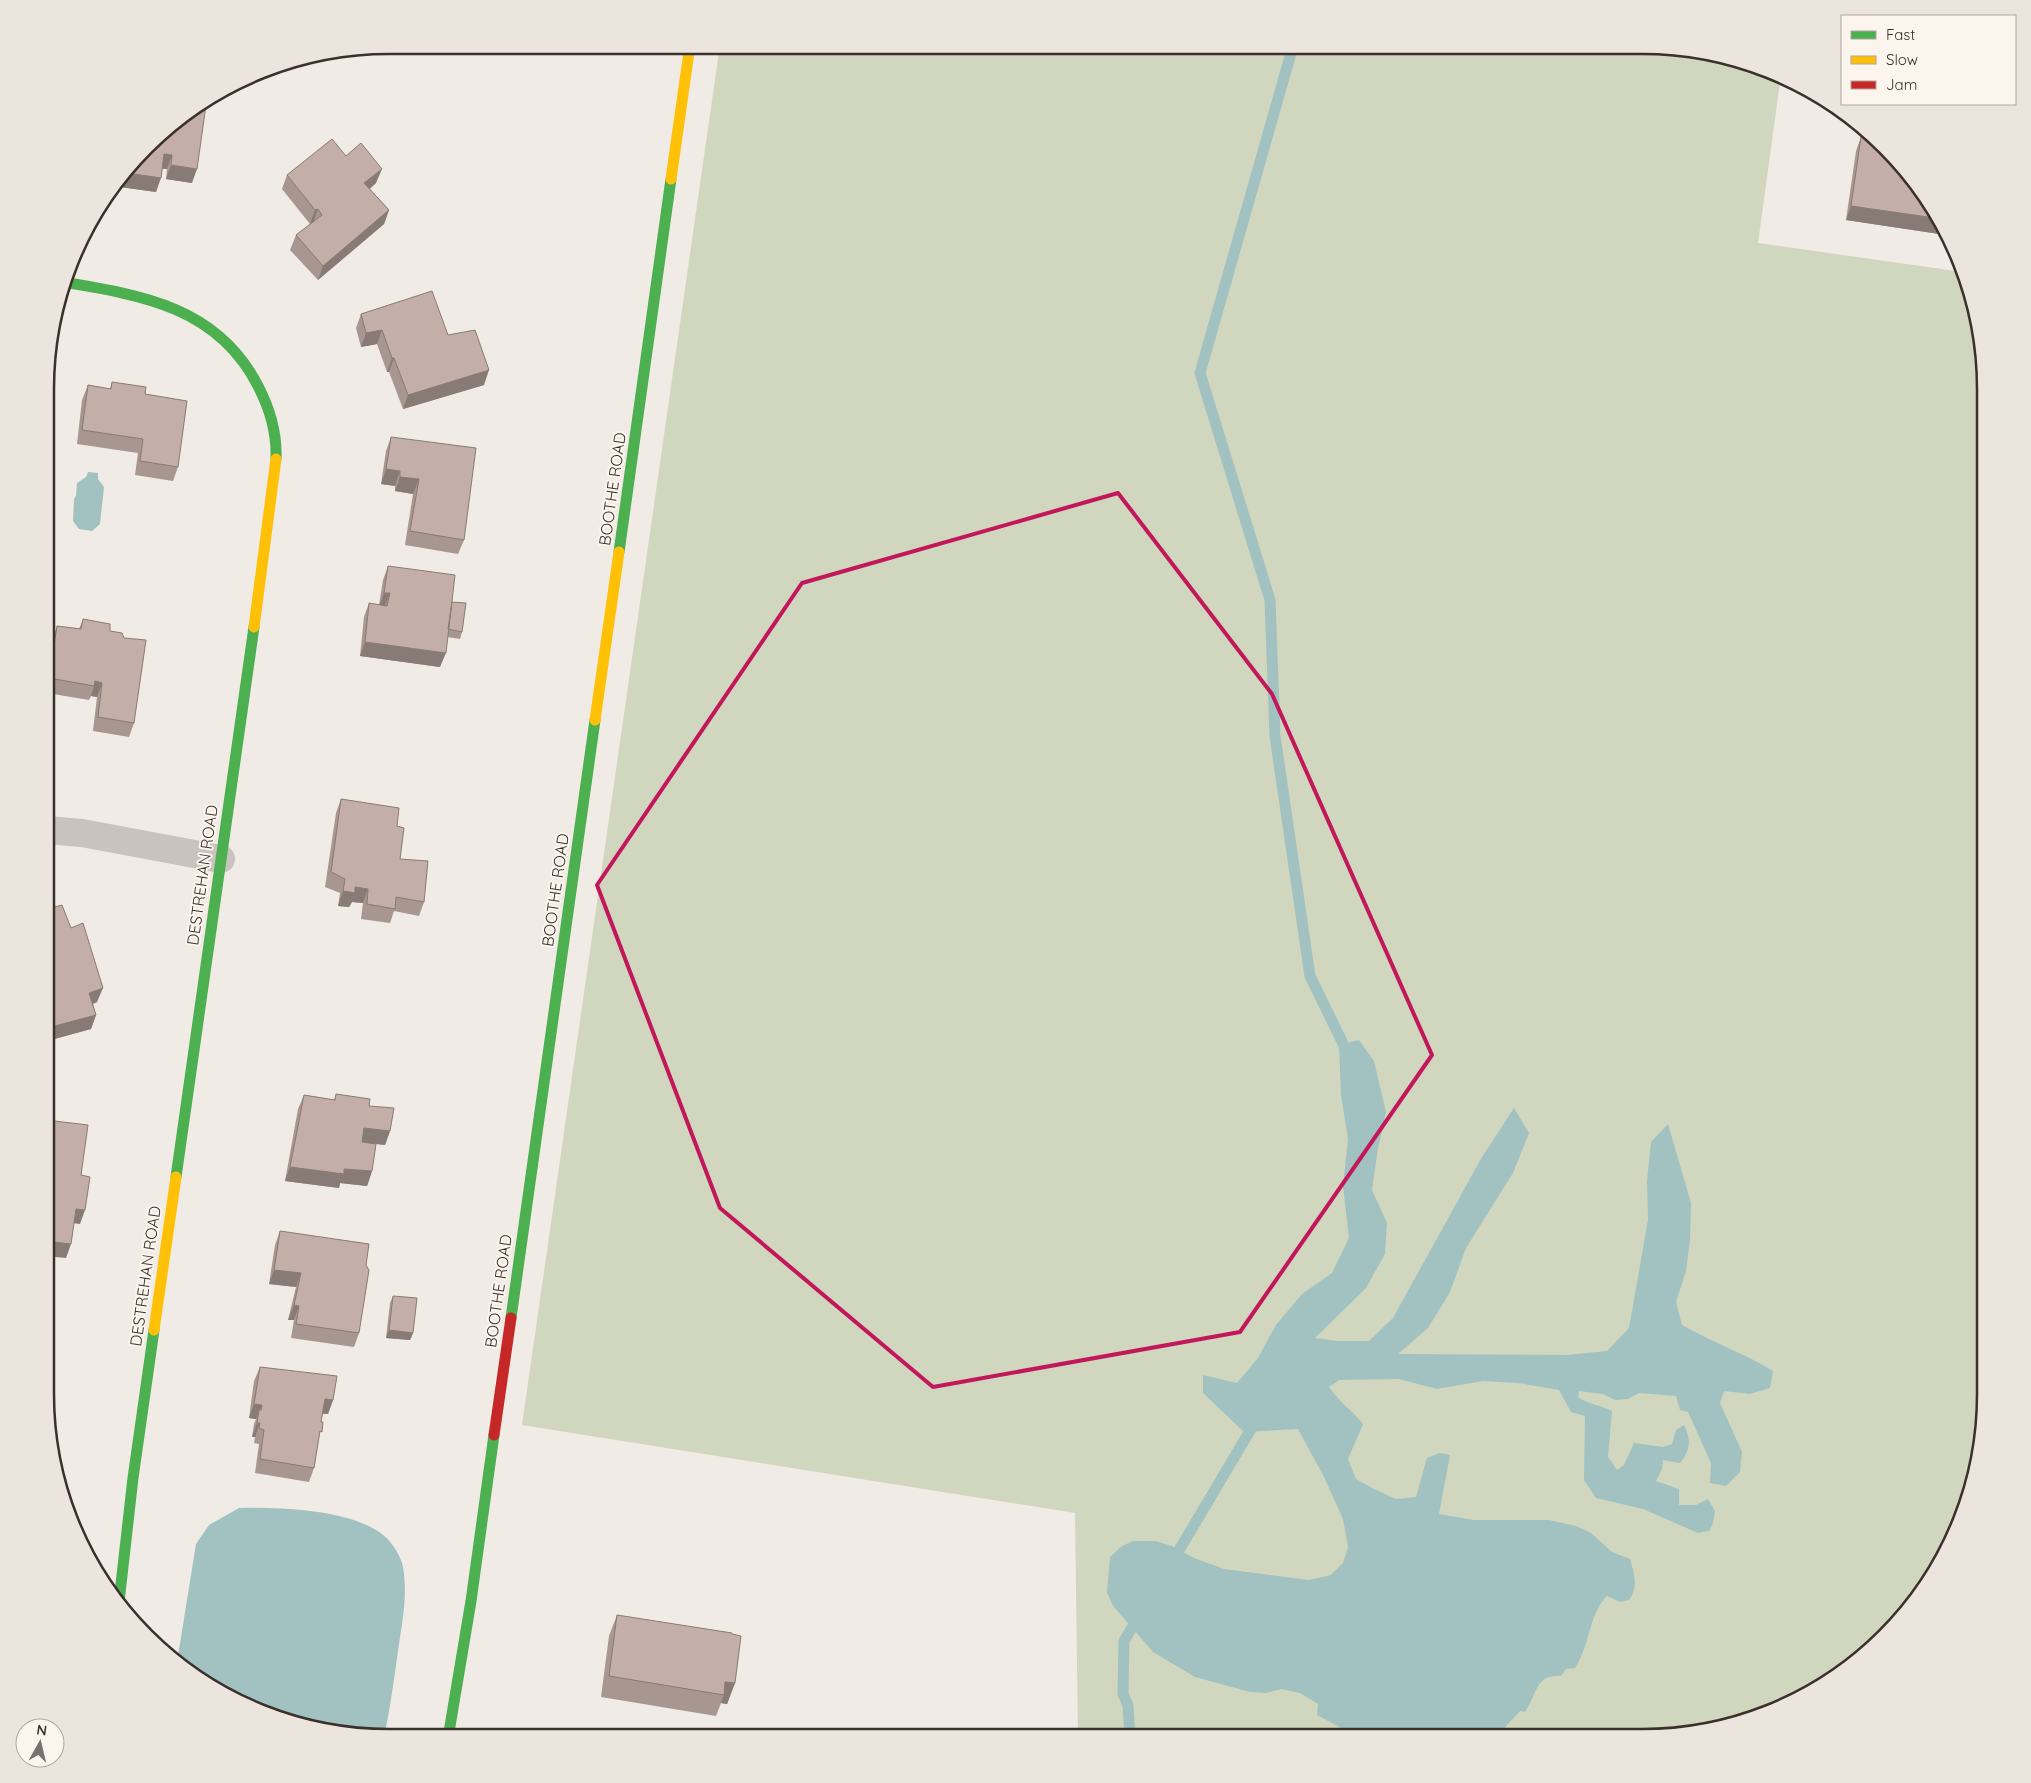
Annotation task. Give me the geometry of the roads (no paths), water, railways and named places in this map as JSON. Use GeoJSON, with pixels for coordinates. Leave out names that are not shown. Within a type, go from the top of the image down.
{"type":"FeatureCollection","features":[{"type":"Feature","properties":{"kind":"street","name":"BOOTHE ROAD"},"geometry":{"type":"LineString","coordinates":[[449,1729],[475,1572],[689,54]]}},
{"type":"Feature","properties":{"kind":"street","name":"DESTREHAN ROAD"},"geometry":{"type":"LineString","coordinates":[[71,283],[104,288],[177,309],[213,329],[243,359],[265,396],[276,438],[275,481],[133,1478],[120,1594]]}},
{"type":"Feature","properties":{"kind":"street"},"geometry":{"type":"LineString","coordinates":[[54,831],[82,833],[221,859]]}},
{"type":"Feature","properties":{"kind":"water"},"geometry":{"type":"Polygon","coordinates":[[[88,472],[98,473],[98,479],[104,487],[100,524],[92,531],[79,529],[73,521],[77,483],[86,477],[88,472]]]}},
{"type":"Feature","properties":{"kind":"water"},"geometry":{"type":"Polygon","coordinates":[[[1359,1040],[1374,1061],[1386,1112],[1378,1148],[1372,1190],[1387,1223],[1385,1254],[1366,1288],[1315,1338],[1338,1341],[1369,1341],[1393,1318],[1482,1157],[1514,1108],[1529,1133],[1513,1173],[1466,1248],[1450,1292],[1428,1328],[1398,1354],[1567,1355],[1607,1351],[1629,1328],[1648,1220],[1647,1181],[1651,1142],[1668,1124],[1691,1203],[1690,1240],[1686,1271],[1676,1302],[1682,1325],[1773,1371],[1770,1388],[1750,1394],[1724,1391],[1720,1403],[1742,1452],[1740,1472],[1726,1486],[1710,1483],[1711,1463],[1688,1412],[1680,1410],[1676,1396],[1639,1393],[1628,1399],[1615,1400],[1603,1394],[1579,1391],[1578,1397],[1582,1400],[1612,1411],[1608,1457],[1617,1470],[1624,1465],[1634,1443],[1663,1447],[1672,1444],[1676,1430],[1684,1425],[1689,1444],[1684,1458],[1680,1463],[1663,1460],[1662,1469],[1656,1481],[1679,1489],[1679,1505],[1696,1505],[1708,1499],[1715,1511],[1713,1523],[1709,1531],[1698,1533],[1643,1509],[1596,1498],[1584,1480],[1585,1416],[1571,1412],[1559,1390],[1518,1383],[1483,1381],[1437,1389],[1399,1379],[1339,1380],[1329,1387],[1363,1424],[1348,1459],[1356,1479],[1396,1499],[1416,1497],[1427,1458],[1440,1453],[1450,1455],[1439,1514],[1474,1520],[1549,1520],[1576,1526],[1591,1533],[1612,1552],[1630,1559],[1635,1585],[1629,1600],[1620,1602],[1607,1596],[1601,1603],[1593,1620],[1584,1650],[1575,1668],[1566,1669],[1561,1676],[1552,1676],[1541,1682],[1525,1712],[1520,1711],[1503,1729],[1343,1729],[1317,1715],[1318,1704],[1300,1693],[1281,1689],[1266,1693],[1250,1692],[1195,1677],[1153,1652],[1113,1606],[1107,1592],[1110,1557],[1122,1546],[1133,1541],[1155,1541],[1172,1546],[1194,1558],[1224,1569],[1309,1580],[1331,1575],[1343,1563],[1348,1547],[1343,1519],[1324,1477],[1298,1429],[1244,1432],[1203,1393],[1203,1375],[1237,1383],[1258,1358],[1276,1325],[1302,1294],[1332,1273],[1349,1238],[1343,1186],[1348,1139],[1341,1095],[1339,1045],[1359,1040]]]}},
{"type":"Feature","properties":{"kind":"water"},"geometry":{"type":"Polygon","coordinates":[[[239,1508],[276,1508],[320,1512],[362,1523],[379,1532],[391,1543],[403,1567],[405,1599],[386,1729],[367,1729],[323,1723],[261,1704],[221,1684],[178,1654],[196,1544],[209,1525],[239,1508]]]}},
{"type":"Feature","properties":{"kind":"waterway"},"geometry":{"type":"LineString","coordinates":[[1291,54],[1200,373],[1270,600],[1275,736],[1310,976],[1349,1056]]}},
{"type":"Feature","properties":{"kind":"waterway"},"geometry":{"type":"LineString","coordinates":[[1172,1562],[1257,1419]]}},
{"type":"Feature","properties":{"kind":"waterway"},"geometry":{"type":"LineString","coordinates":[[1129,1729],[1128,1705],[1123,1694],[1124,1641],[1139,1616]]}}]}
